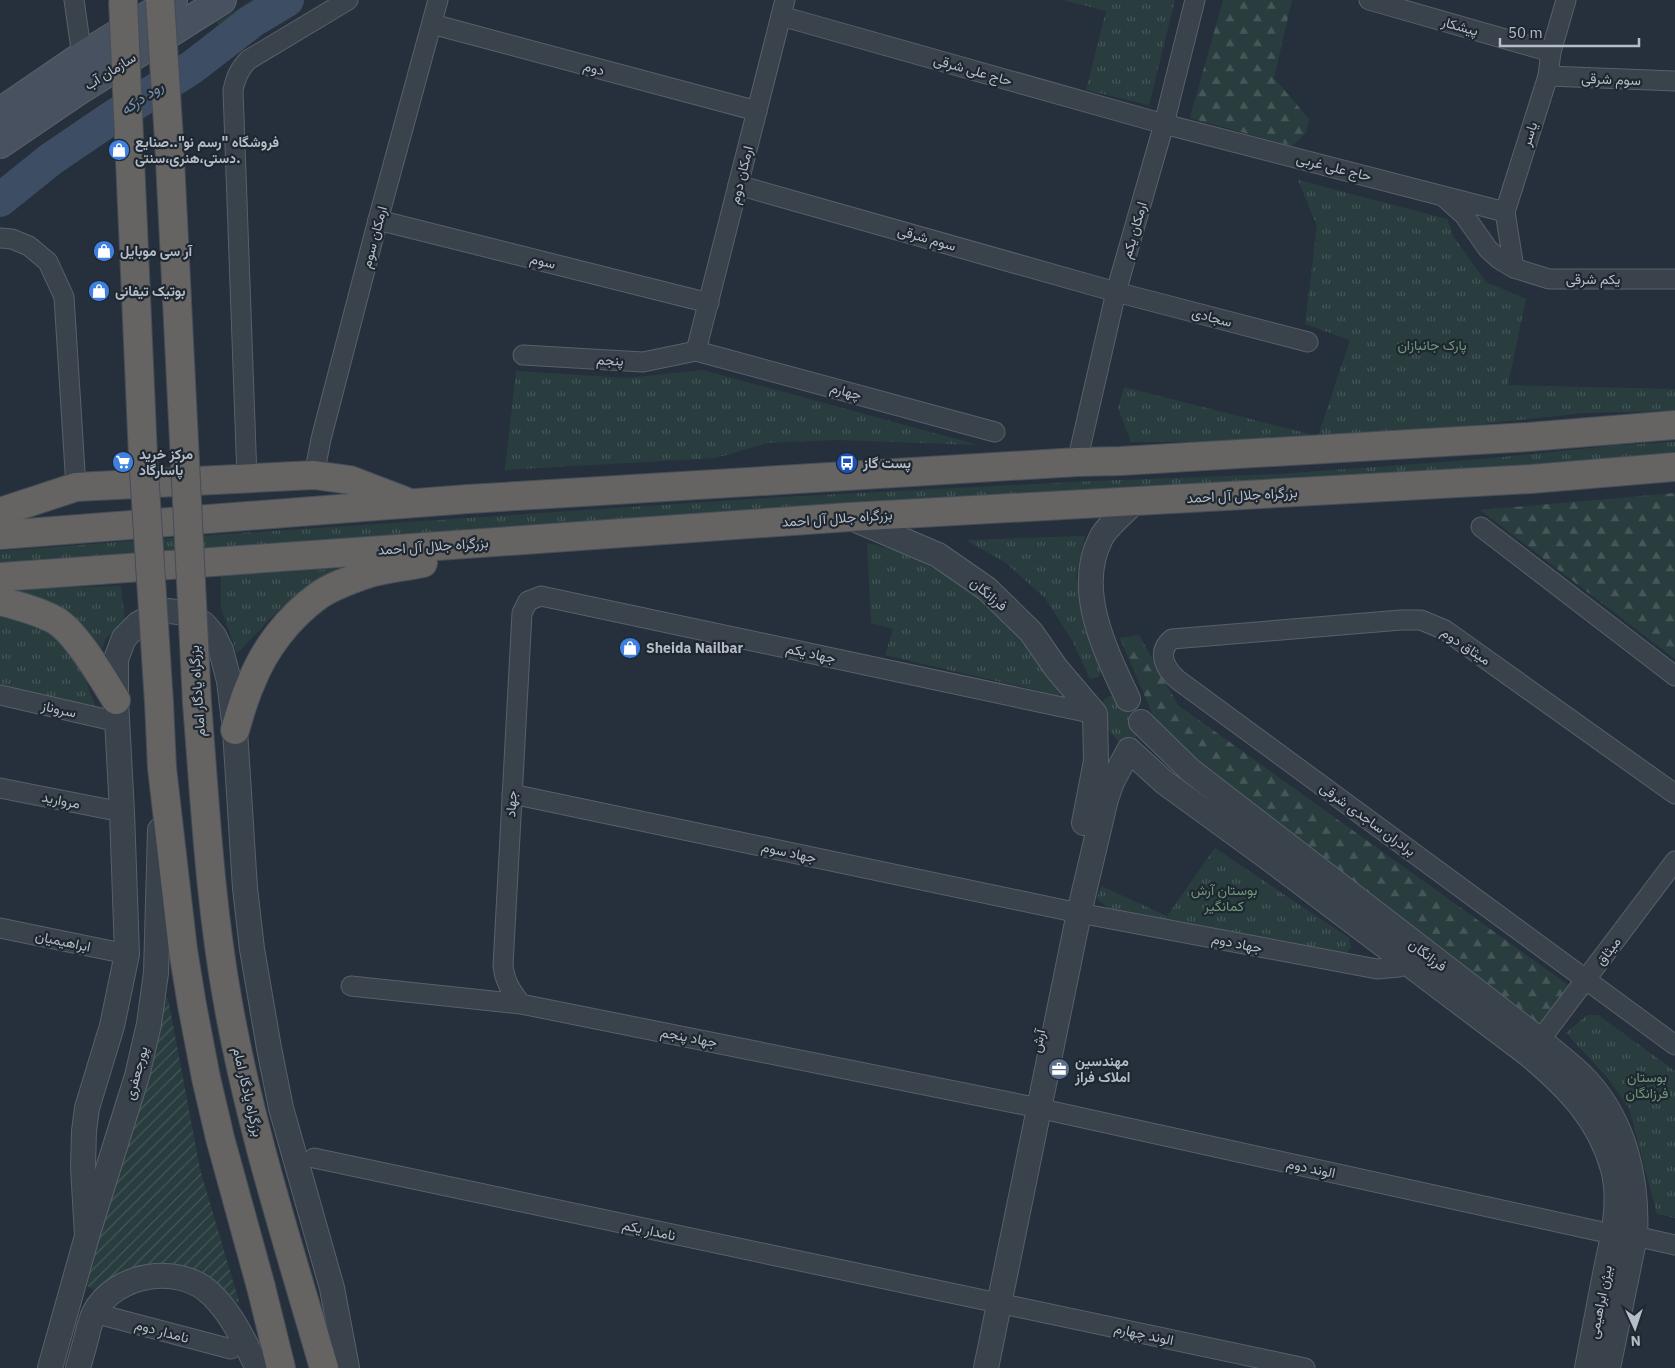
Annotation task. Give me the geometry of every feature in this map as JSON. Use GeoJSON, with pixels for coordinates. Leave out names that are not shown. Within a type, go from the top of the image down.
{"type":"FeatureCollection","features":[{"type":"Feature","properties":{"kind":"highway"},"geometry":{"type":"LineString","coordinates":[[123,0],[143,456],[162,768],[183,950],[206,1078],[222,1147],[261,1287],[281,1368]]}},
{"type":"Feature","properties":{"kind":"highway","name":"بزرگراه یادگار امام"},"geometry":{"type":"LineString","coordinates":[[160,0],[169,140],[197,703],[211,889],[228,1004],[242,1073],[263,1156],[324,1368]]}},
{"type":"Feature","properties":{"kind":"highway"},"geometry":{"type":"LineString","coordinates":[[0,535],[411,503],[1076,462],[1508,438],[1675,425]]}},
{"type":"Feature","properties":{"kind":"highway","name":"بزرگراه جلال آل احمد"},"geometry":{"type":"LineString","coordinates":[[0,577],[849,517],[1531,479],[1675,467]]}},
{"type":"Feature","properties":{"kind":"highway"},"geometry":{"type":"LineString","coordinates":[[0,512],[76,487],[314,475],[350,480],[411,503]]}},
{"type":"Feature","properties":{"kind":"highway"},"geometry":{"type":"LineString","coordinates":[[235,730],[250,683],[269,648],[299,613],[319,596],[342,583],[368,574],[520,540]]}},
{"type":"Feature","properties":{"kind":"highway"},"geometry":{"type":"LineString","coordinates":[[0,601],[28,608],[57,621],[88,656],[117,711]]}},
{"type":"Feature","properties":{"kind":"main road","name":"سازمان آب"},"geometry":{"type":"LineString","coordinates":[[0,112],[76,60],[173,0]]}},
{"type":"Feature","properties":{"kind":"main road","name":"سازمان آب"},"geometry":{"type":"LineString","coordinates":[[0,144],[78,91],[222,0]]}},
{"type":"Feature","properties":{"kind":"main road"},"geometry":{"type":"LineString","coordinates":[[76,60],[78,91]]}},
{"type":"Feature","properties":{"kind":"street"},"geometry":{"type":"LineString","coordinates":[[74,0],[76,60]]}},
{"type":"Feature","properties":{"kind":"street"},"geometry":{"type":"LineString","coordinates":[[247,478],[234,100],[236,76],[248,60],[348,0]]}},
{"type":"Feature","properties":{"kind":"street","name":"ارمکان سوم"},"geometry":{"type":"LineString","coordinates":[[314,475],[321,439],[378,220],[438,0]]}},
{"type":"Feature","properties":{"kind":"street","name":"ارمکان یکم"},"geometry":{"type":"LineString","coordinates":[[1076,462],[1116,292],[1164,124],[1195,0]]}},
{"type":"Feature","properties":{"kind":"street","name":"پیشکار"},"geometry":{"type":"LineString","coordinates":[[1370,0],[1551,52]]}},
{"type":"Feature","properties":{"kind":"street","name":"یاسر"},"geometry":{"type":"LineString","coordinates":[[1514,268],[1505,212],[1548,76],[1551,52],[1566,0]]}},
{"type":"Feature","properties":{"kind":"street","name":"حاج علی شرقی"},"geometry":{"type":"LineString","coordinates":[[783,8],[1164,124]]}},
{"type":"Feature","properties":{"kind":"street","name":"ارمکان دوم"},"geometry":{"type":"LineString","coordinates":[[696,351],[783,8]]}},
{"type":"Feature","properties":{"kind":"street","name":"دوم"},"geometry":{"type":"LineString","coordinates":[[432,24],[757,111]]}},
{"type":"Feature","properties":{"kind":"street","name":"سوم شرقی"},"geometry":{"type":"LineString","coordinates":[[1548,76],[1675,82]]}},
{"type":"Feature","properties":{"kind":"street","name":"حاج علی غربی"},"geometry":{"type":"LineString","coordinates":[[1164,124],[1505,212]]}},
{"type":"Feature","properties":{"kind":"street","name":"سوم شرقی"},"geometry":{"type":"LineString","coordinates":[[738,185],[1116,292]]}},
{"type":"Feature","properties":{"kind":"street","name":"یکم شرقی"},"geometry":{"type":"LineString","coordinates":[[1440,194],[1464,215],[1488,249],[1499,259],[1514,268],[1548,280],[1675,279]]}},
{"type":"Feature","properties":{"kind":"street","name":"سوم"},"geometry":{"type":"LineString","coordinates":[[378,220],[709,303]]}},
{"type":"Feature","properties":{"kind":"street"},"geometry":{"type":"LineString","coordinates":[[0,238],[12,239],[29,246],[48,262],[64,297],[76,487]]}},
{"type":"Feature","properties":{"kind":"street","name":"سجادی"},"geometry":{"type":"LineString","coordinates":[[1116,292],[1308,342]]}},
{"type":"Feature","properties":{"kind":"street","name":"پنجم"},"geometry":{"type":"LineString","coordinates":[[523,355],[644,362],[696,351]]}},
{"type":"Feature","properties":{"kind":"street","name":"چهارم"},"geometry":{"type":"LineString","coordinates":[[696,351],[995,432]]}},
{"type":"Feature","properties":{"kind":"street"},"geometry":{"type":"LineString","coordinates":[[1128,699],[1114,688],[1101,691],[1095,701],[1095,714],[1115,746],[1129,750],[1136,747],[1141,741],[1143,733],[1141,722],[1103,645],[1090,578],[1093,558],[1101,536],[1135,501]]}},
{"type":"Feature","properties":{"kind":"street","name":"فرزانگان"},"geometry":{"type":"LineString","coordinates":[[849,517],[938,555],[987,589],[1031,632],[1056,668],[1095,714]]}},
{"type":"Feature","properties":{"kind":"street"},"geometry":{"type":"LineString","coordinates":[[1481,527],[1675,676]]}},
{"type":"Feature","properties":{"kind":"street","name":"جهاد یکم"},"geometry":{"type":"LineString","coordinates":[[528,601],[541,596],[1095,714]]}},
{"type":"Feature","properties":{"kind":"street","name":"جهاد"},"geometry":{"type":"LineString","coordinates":[[521,1004],[504,978],[503,966],[522,613],[528,601]]}},
{"type":"Feature","properties":{"kind":"street"},"geometry":{"type":"LineString","coordinates":[[87,1236],[83,1167],[86,1116],[112,1026],[127,954],[116,659],[124,638],[138,624],[158,613],[170,611],[183,613],[204,624],[214,636],[221,650],[229,681],[235,730],[245,888],[252,949],[267,1039],[281,1108],[332,1288],[347,1368]]}},
{"type":"Feature","properties":{"kind":"street","name":"میثاق دوم"},"geometry":{"type":"LineString","coordinates":[[1164,649],[1172,639],[1401,620],[1421,620],[1446,630],[1675,794]]}},
{"type":"Feature","properties":{"kind":"street","name":"برادران ساجدی شرقی"},"geometry":{"type":"LineString","coordinates":[[1164,649],[1165,665],[1178,680],[1675,1045]]}},
{"type":"Feature","properties":{"kind":"street","name":"سروناز"},"geometry":{"type":"LineString","coordinates":[[0,695],[117,711]]}},
{"type":"Feature","properties":{"kind":"street","name":"آرش"},"geometry":{"type":"LineString","coordinates":[[970,1368],[991,1302],[1072,912],[1096,761],[1095,714]]}},
{"type":"Feature","properties":{"kind":"street","name":"فرزانگان"},"geometry":{"type":"LineString","coordinates":[[1141,722],[1190,770],[1413,955],[1534,1047],[1575,1096],[1604,1144],[1613,1170],[1616,1192],[1615,1233]]}},
{"type":"Feature","properties":{"kind":"street","name":"فرزانگان"},"geometry":{"type":"LineString","coordinates":[[1129,750],[1164,782],[1413,955]]}},
{"type":"Feature","properties":{"kind":"street","name":"آرش"},"geometry":{"type":"LineString","coordinates":[[1072,912],[1106,799],[1112,782],[1129,750]]}},
{"type":"Feature","properties":{"kind":"street","name":"پورجعفری"},"geometry":{"type":"LineString","coordinates":[[50,1368],[87,1236],[137,1076],[149,1024],[156,973],[162,768]]}},
{"type":"Feature","properties":{"kind":"street","name":"مروارید"},"geometry":{"type":"LineString","coordinates":[[0,788],[122,812]]}},
{"type":"Feature","properties":{"kind":"street","name":"جهاد سوم"},"geometry":{"type":"LineString","coordinates":[[512,794],[1072,912]]}},
{"type":"Feature","properties":{"kind":"street","name":"میثاق"},"geometry":{"type":"LineString","coordinates":[[1534,1047],[1675,860]]}},
{"type":"Feature","properties":{"kind":"street","name":"جهاد دوم"},"geometry":{"type":"LineString","coordinates":[[1072,912],[1377,969],[1399,967],[1413,955]]}},
{"type":"Feature","properties":{"kind":"street","name":"ابراهیمیان"},"geometry":{"type":"LineString","coordinates":[[0,928],[127,954]]}},
{"type":"Feature","properties":{"kind":"street","name":"جهاد پنجم"},"geometry":{"type":"LineString","coordinates":[[351,986],[521,1004],[1032,1106]]}},
{"type":"Feature","properties":{"kind":"street","name":"الوند دوم"},"geometry":{"type":"LineString","coordinates":[[1032,1106],[1675,1245]]}},
{"type":"Feature","properties":{"kind":"street","name":"نامدار یکم"},"geometry":{"type":"LineString","coordinates":[[314,1158],[991,1302]]}},
{"type":"Feature","properties":{"kind":"street","name":"بیژن ابراهیمی"},"geometry":{"type":"LineString","coordinates":[[1587,1368],[1615,1233]]}},
{"type":"Feature","properties":{"kind":"street","name":"بیژن ابراهیمی"},"geometry":{"type":"LineString","coordinates":[[1608,1368],[1615,1233]]}},
{"type":"Feature","properties":{"kind":"street"},"geometry":{"type":"LineString","coordinates":[[78,1368],[94,1313],[115,1290],[134,1280],[153,1276],[167,1276],[196,1284],[209,1292],[224,1307],[239,1328],[258,1368]]}},
{"type":"Feature","properties":{"kind":"street","name":"آرش"},"geometry":{"type":"LineString","coordinates":[[986,1368],[991,1302]]}},
{"type":"Feature","properties":{"kind":"street","name":"الوند چهارم"},"geometry":{"type":"LineString","coordinates":[[991,1302],[1305,1368]]}},
{"type":"Feature","properties":{"kind":"street","name":"نامدار دوم"},"geometry":{"type":"LineString","coordinates":[[94,1313],[231,1349]]}},
{"type":"Feature","properties":{"kind":"green space"},"geometry":{"type":"Polygon","coordinates":[[[252,0],[278,0],[223,34],[217,22],[252,0]]]}},
{"type":"Feature","properties":{"kind":"green space"},"geometry":{"type":"Polygon","coordinates":[[[1063,0],[1175,0],[1149,105],[1086,90],[1106,11],[1063,0]]]}},
{"type":"Feature","properties":{"kind":"green space"},"geometry":{"type":"Polygon","coordinates":[[[1223,0],[1292,0],[1274,78],[1309,119],[1306,133],[1292,146],[1190,118],[1223,0]]]}},
{"type":"Feature","properties":{"kind":"green space","name":"پارک جانبازان"},"geometry":{"type":"Polygon","coordinates":[[[1298,180],[1447,219],[1453,236],[1486,282],[1526,299],[1508,385],[1675,389],[1675,411],[1584,413],[1326,441],[1131,442],[1118,408],[1124,387],[1318,436],[1350,340],[1305,324],[1317,226],[1298,180]]]}},
{"type":"Feature","properties":{"kind":"green space"},"geometry":{"type":"Polygon","coordinates":[[[703,370],[978,445],[837,440],[767,443],[716,458],[505,470],[516,371],[627,378],[703,370]]]}},
{"type":"Feature","properties":{"kind":"green space"},"geometry":{"type":"Polygon","coordinates":[[[1675,442],[1675,455],[1376,477],[0,564],[0,551],[241,533],[783,497],[1093,481],[1279,474],[1675,442]]]}},
{"type":"Feature","properties":{"kind":"green space"},"geometry":{"type":"Polygon","coordinates":[[[1675,493],[1675,659],[1480,510],[1675,493]]]}},
{"type":"Feature","properties":{"kind":"green space"},"geometry":{"type":"Polygon","coordinates":[[[1085,536],[1076,577],[1085,626],[1102,667],[1099,677],[1090,679],[1072,640],[1045,598],[1006,563],[966,540],[1085,536]]]}},
{"type":"Feature","properties":{"kind":"green space"},"geometry":{"type":"Polygon","coordinates":[[[867,543],[903,552],[996,606],[1052,674],[1061,696],[885,655],[893,629],[871,623],[867,543]]]}},
{"type":"Feature","properties":{"kind":"green space"},"geometry":{"type":"Polygon","coordinates":[[[363,567],[315,585],[293,598],[237,653],[221,608],[221,576],[363,567]]]}},
{"type":"Feature","properties":{"kind":"green space"},"geometry":{"type":"Polygon","coordinates":[[[121,586],[125,621],[106,638],[98,661],[0,589],[121,586]]]}},
{"type":"Feature","properties":{"kind":"green space"},"geometry":{"type":"Polygon","coordinates":[[[0,610],[37,623],[62,641],[81,667],[96,708],[0,686],[0,610]]]}},
{"type":"Feature","properties":{"kind":"green space"},"geometry":{"type":"Polygon","coordinates":[[[1139,635],[1178,705],[1571,987],[1538,1028],[1238,811],[1157,725],[1120,638],[1139,635]]]}},
{"type":"Feature","properties":{"kind":"green space"},"geometry":{"type":"Polygon","coordinates":[[[1114,695],[1126,703],[1137,725],[1136,738],[1132,741],[1121,743],[1110,732],[1102,718],[1102,704],[1106,698],[1114,695]]]}},
{"type":"Feature","properties":{"kind":"green space","name":"بوستان آرش کمانگیر"},"geometry":{"type":"Polygon","coordinates":[[[1215,848],[1349,938],[1351,948],[1342,956],[1166,924],[1108,908],[1097,899],[1101,886],[1167,916],[1215,848]]]}},
{"type":"Feature","properties":{"kind":"green space"},"geometry":{"type":"Polygon","coordinates":[[[168,998],[200,1169],[240,1305],[222,1287],[167,1266],[150,1264],[131,1270],[94,1290],[87,1286],[161,999],[168,998]]]}},
{"type":"Feature","properties":{"kind":"green space","name":"بوستان فرزانگان"},"geometry":{"type":"Polygon","coordinates":[[[1587,1015],[1598,1015],[1675,1071],[1675,1218],[1657,1214],[1629,1108],[1607,1077],[1566,1033],[1587,1015]]]}},
{"type":"Feature","properties":{"kind":"waterway","name":"رود درکه"},"geometry":{"type":"LineString","coordinates":[[0,200],[51,159],[191,68],[252,21],[287,0]]}},
{"type":"Feature","properties":{"kind":"place","name":"فروشگاه \"رسم نو\"..صنایع دستی،هنری،سنتی."},"geometry":{"type":"Point","coordinates":[119,150]}},
{"type":"Feature","properties":{"kind":"place","name":"آر سی موبایل"},"geometry":{"type":"Point","coordinates":[104,251]}},
{"type":"Feature","properties":{"kind":"place","name":"بوتیک تیفانی"},"geometry":{"type":"Point","coordinates":[99,291]}},
{"type":"Feature","properties":{"kind":"place","name":"مرکز خرید پاسارگاد"},"geometry":{"type":"Point","coordinates":[123,462]}},
{"type":"Feature","properties":{"kind":"place","name":"پست گاز"},"geometry":{"type":"Point","coordinates":[847,463]}},
{"type":"Feature","properties":{"kind":"place","name":"Sheida Nailbar"},"geometry":{"type":"Point","coordinates":[630,648]}},
{"type":"Feature","properties":{"kind":"place","name":"مهندسین املاک فراز"},"geometry":{"type":"Point","coordinates":[1059,1069]}}]}
